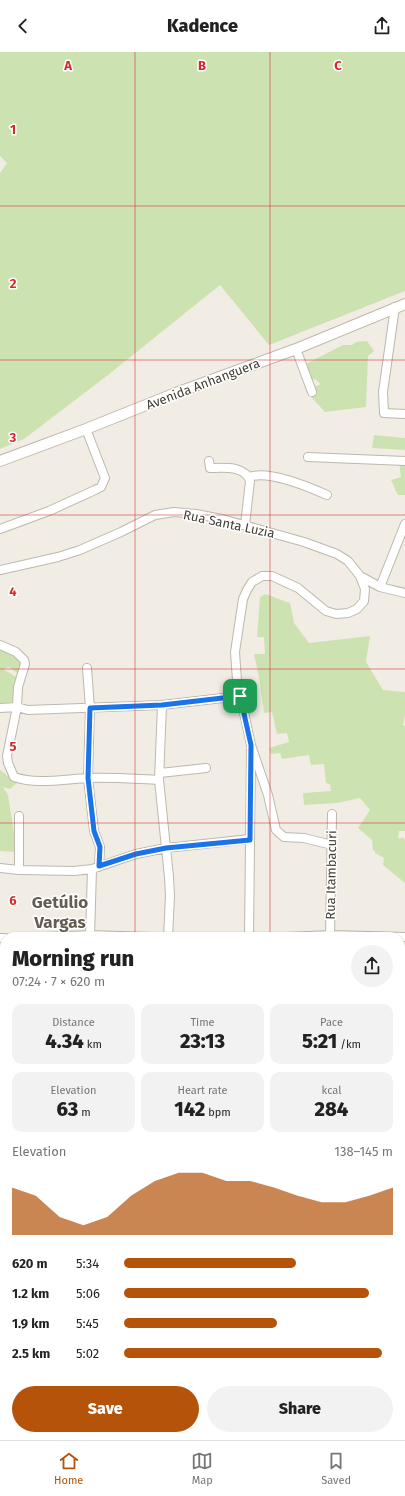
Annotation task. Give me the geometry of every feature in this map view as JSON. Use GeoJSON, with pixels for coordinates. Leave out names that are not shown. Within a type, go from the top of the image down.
{"type":"FeatureCollection","features":[{"type":"Feature","properties":{"kind":"street","name":"Avenida Anhanguera"},"geometry":{"type":"LineString","coordinates":[[0,461],[176,393],[296,349],[405,304]]}},
{"type":"Feature","properties":{"kind":"street"},"geometry":{"type":"LineString","coordinates":[[395,308],[384,392],[384,413],[405,414]]}},
{"type":"Feature","properties":{"kind":"street"},"geometry":{"type":"LineString","coordinates":[[296,349],[312,392]]}},
{"type":"Feature","properties":{"kind":"street"},"geometry":{"type":"LineString","coordinates":[[0,530],[49,511],[101,487],[105,478],[86,429]]}},
{"type":"Feature","properties":{"kind":"street"},"geometry":{"type":"LineString","coordinates":[[308,457],[405,462]]}},
{"type":"Feature","properties":{"kind":"street"},"geometry":{"type":"LineString","coordinates":[[209,461],[210,468],[238,470],[245,472],[249,477],[250,481],[245,525]]}},
{"type":"Feature","properties":{"kind":"street"},"geometry":{"type":"LineString","coordinates":[[249,477],[256,474],[289,481],[327,495]]}},
{"type":"Feature","properties":{"kind":"street","name":"Rua Santa Luzia"},"geometry":{"type":"LineString","coordinates":[[0,570],[93,546],[155,515],[174,512],[196,514],[245,525],[304,542],[336,554],[348,561],[360,576],[380,587],[405,593]]}},
{"type":"Feature","properties":{"kind":"street"},"geometry":{"type":"LineString","coordinates":[[380,587],[405,524]]}},
{"type":"Feature","properties":{"kind":"street"},"geometry":{"type":"LineString","coordinates":[[332,845],[304,838],[284,837],[276,830],[268,795],[251,745],[237,680],[235,652],[246,590],[252,582],[262,576],[272,576],[298,588],[326,611],[336,614],[348,613],[357,609],[364,601],[365,589],[360,576]]}},
{"type":"Feature","properties":{"kind":"street"},"geometry":{"type":"LineString","coordinates":[[0,645],[16,652],[24,660],[25,664],[18,688],[17,706],[7,756],[10,770],[14,778],[23,780],[52,780],[159,776],[206,768]]}},
{"type":"Feature","properties":{"kind":"street"},"geometry":{"type":"LineString","coordinates":[[87,668],[90,708],[88,778],[94,831],[100,847],[96,868],[90,932]]}},
{"type":"Feature","properties":{"kind":"street"},"geometry":{"type":"LineString","coordinates":[[0,708],[17,706],[28,710],[162,705],[240,696]]}},
{"type":"Feature","properties":{"kind":"street"},"geometry":{"type":"LineString","coordinates":[[162,705],[159,776],[170,896],[168,932]]}},
{"type":"Feature","properties":{"kind":"street"},"geometry":{"type":"LineString","coordinates":[[249,932],[251,745]]}},
{"type":"Feature","properties":{"kind":"street","name":"Rua Itambacuri"},"geometry":{"type":"LineString","coordinates":[[330,932],[332,814]]}},
{"type":"Feature","properties":{"kind":"street"},"geometry":{"type":"LineString","coordinates":[[19,816],[19,870]]}},
{"type":"Feature","properties":{"kind":"street"},"geometry":{"type":"LineString","coordinates":[[0,868],[19,870],[74,871],[96,868],[136,854],[166,848],[250,840]]}},
{"type":"Feature","properties":{"kind":"green space"},"geometry":{"type":"Polygon","coordinates":[[[0,52],[405,52],[405,291],[269,345],[220,285],[108,375],[24,439],[0,449],[0,173],[7,163],[0,156],[0,52]]]}},
{"type":"Feature","properties":{"kind":"green space"},"geometry":{"type":"Polygon","coordinates":[[[367,341],[374,351],[368,356],[366,407],[325,412],[311,397],[314,387],[321,384],[315,379],[310,380],[304,365],[343,345],[352,345],[356,342],[367,341]]]}},
{"type":"Feature","properties":{"kind":"green space"},"geometry":{"type":"Polygon","coordinates":[[[374,435],[405,438],[405,450],[372,448],[374,435]]]}},
{"type":"Feature","properties":{"kind":"green space"},"geometry":{"type":"Polygon","coordinates":[[[399,462],[405,463],[405,495],[398,495],[391,480],[401,477],[399,462]]]}},
{"type":"Feature","properties":{"kind":"green space"},"geometry":{"type":"Polygon","coordinates":[[[265,594],[290,603],[294,623],[309,643],[370,636],[366,662],[383,690],[405,692],[405,715],[403,725],[405,726],[405,831],[399,831],[398,838],[404,838],[405,841],[405,883],[383,865],[384,858],[375,853],[375,850],[373,851],[372,840],[358,828],[370,810],[360,798],[337,803],[304,805],[303,793],[331,791],[330,784],[326,783],[324,764],[311,765],[309,755],[282,759],[280,753],[271,754],[269,748],[289,742],[287,733],[277,734],[272,712],[264,713],[254,654],[265,654],[264,637],[257,637],[260,597],[265,594]]]}},
{"type":"Feature","properties":{"kind":"green space"},"geometry":{"type":"Polygon","coordinates":[[[0,649],[7,651],[19,659],[23,665],[20,675],[9,667],[3,669],[18,678],[15,705],[0,710],[0,649]]]}},
{"type":"Feature","properties":{"kind":"green space"},"geometry":{"type":"Polygon","coordinates":[[[0,770],[17,783],[10,789],[3,787],[8,795],[17,852],[0,851],[0,770]]]}},
{"type":"Feature","properties":{"kind":"district","name":"Getúlio Vargas"},"geometry":{"type":"Point","coordinates":[60,912]}},
{"type":"Feature","properties":{"kind":"route"},"geometry":{"type":"LineString","coordinates":[[240,696],[251,745],[250,840],[166,848],[136,854],[99,866],[100,847],[94,831],[88,778],[90,708],[162,705],[240,696]]}}]}
